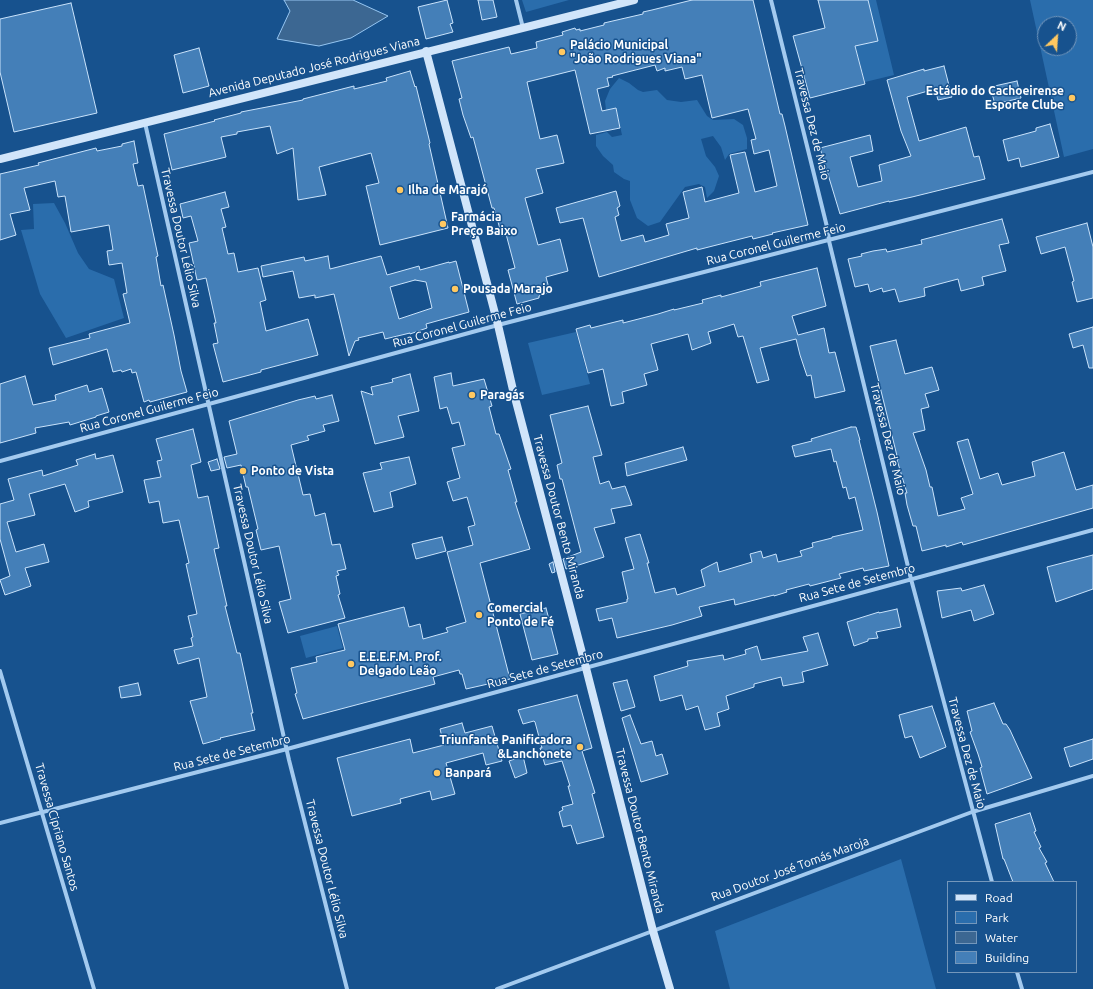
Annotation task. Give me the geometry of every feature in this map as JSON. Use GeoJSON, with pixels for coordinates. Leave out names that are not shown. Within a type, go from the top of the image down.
{"type":"FeatureCollection","features":[{"type":"Feature","properties":{"kind":"street"},"geometry":{"type":"LineString","coordinates":[[516,0],[523,28]]}},
{"type":"Feature","properties":{"kind":"street","name":"Avenida Deputado José Rodrigues Viana"},"geometry":{"type":"LineString","coordinates":[[0,159],[634,0]]}},
{"type":"Feature","properties":{"kind":"street","name":"Travessa Dez de Maio"},"geometry":{"type":"LineString","coordinates":[[771,0],[911,578],[972,812],[992,881]]}},
{"type":"Feature","properties":{"kind":"street","name":"Travessa Doutor Bento Miranda"},"geometry":{"type":"LineString","coordinates":[[426,51],[498,325],[513,390],[653,931],[670,989]]}},
{"type":"Feature","properties":{"kind":"street","name":"Travessa Doutor Lélio Silva"},"geometry":{"type":"LineString","coordinates":[[145,123],[287,750],[347,989]]}},
{"type":"Feature","properties":{"kind":"street","name":"Rua Coronel Guilerme Feio"},"geometry":{"type":"LineString","coordinates":[[0,461],[498,325],[1093,172]]}},
{"type":"Feature","properties":{"kind":"street","name":"Rua Sete de Setembro"},"geometry":{"type":"LineString","coordinates":[[0,823],[287,750],[911,578],[1093,530]]}},
{"type":"Feature","properties":{"kind":"street","name":"Travessa Cipriano Santos"},"geometry":{"type":"LineString","coordinates":[[0,671],[94,989]]}},
{"type":"Feature","properties":{"kind":"street","name":"Rua Doutor José Tomás Maroja"},"geometry":{"type":"LineString","coordinates":[[497,989],[972,812],[1093,776]]}},
{"type":"Feature","properties":{"kind":"street"},"geometry":{"type":"LineString","coordinates":[[1017,973],[1022,989]]}},
{"type":"Feature","properties":{"kind":"green space"},"geometry":{"type":"Polygon","coordinates":[[[522,0],[569,0],[526,12],[522,0]]]}},
{"type":"Feature","properties":{"kind":"green space"},"geometry":{"type":"Polygon","coordinates":[[[843,0],[876,0],[894,75],[865,82],[843,0]]]}},
{"type":"Feature","properties":{"kind":"green space","name":"Estádio do Cachoeirense Esporte Clube"},"geometry":{"type":"Polygon","coordinates":[[[1030,0],[1093,0],[1093,149],[1064,157],[1042,56],[1077,56],[1077,16],[1037,16],[1037,32],[1030,0]]]}},
{"type":"Feature","properties":{"kind":"green space"},"geometry":{"type":"Polygon","coordinates":[[[619,78],[643,92],[657,90],[667,100],[681,102],[697,100],[707,116],[713,120],[734,119],[743,125],[747,138],[747,149],[729,154],[725,160],[721,147],[713,136],[701,139],[706,156],[715,167],[719,176],[714,191],[707,198],[705,187],[699,184],[685,187],[660,222],[648,226],[637,218],[630,200],[630,181],[614,172],[613,165],[603,156],[596,146],[596,135],[607,132],[612,137],[622,135],[616,108],[606,110],[605,101],[610,89],[619,78]]]}},
{"type":"Feature","properties":{"kind":"green space"},"geometry":{"type":"Polygon","coordinates":[[[54,203],[65,223],[78,253],[89,269],[114,279],[124,318],[66,338],[40,294],[21,230],[34,229],[33,204],[54,203]]]}},
{"type":"Feature","properties":{"kind":"green space"},"geometry":{"type":"Polygon","coordinates":[[[576,332],[590,384],[542,395],[528,343],[576,332]]]}},
{"type":"Feature","properties":{"kind":"green space"},"geometry":{"type":"Polygon","coordinates":[[[337,626],[343,648],[306,658],[300,636],[337,626]]]}},
{"type":"Feature","properties":{"kind":"green space"},"geometry":{"type":"Polygon","coordinates":[[[901,859],[936,989],[730,989],[715,931],[901,859]]]}},
{"type":"Feature","properties":{"kind":"water"},"geometry":{"type":"Polygon","coordinates":[[[284,0],[353,0],[388,16],[351,38],[319,46],[277,39],[290,11],[284,0]]]}},
{"type":"Feature","properties":{"kind":"building"},"geometry":{"type":"Polygon","coordinates":[[[447,0],[453,23],[450,24],[453,32],[426,39],[418,7],[447,0]]]}},
{"type":"Feature","properties":{"kind":"building"},"geometry":{"type":"Polygon","coordinates":[[[478,0],[493,0],[497,17],[482,20],[478,0]]]}},
{"type":"Feature","properties":{"kind":"building"},"geometry":{"type":"Polygon","coordinates":[[[692,0],[753,0],[808,225],[753,239],[752,236],[697,250],[697,248],[599,277],[583,218],[560,223],[556,208],[616,191],[620,206],[617,208],[619,215],[615,217],[621,241],[643,235],[645,242],[669,235],[666,224],[689,218],[683,192],[702,187],[705,202],[739,193],[730,155],[745,152],[755,192],[777,186],[769,150],[754,154],[751,140],[756,139],[748,109],[712,118],[702,75],[685,79],[682,67],[665,71],[665,68],[657,71],[655,65],[607,78],[609,86],[597,89],[602,111],[616,108],[620,128],[590,134],[575,70],[527,82],[540,139],[557,135],[564,163],[536,169],[543,193],[525,198],[538,245],[560,239],[568,271],[546,277],[550,292],[539,296],[539,298],[517,304],[508,270],[515,268],[506,234],[502,236],[494,208],[492,208],[473,137],[471,138],[463,115],[459,99],[462,98],[452,61],[509,47],[511,54],[537,48],[536,42],[563,35],[562,32],[575,28],[576,30],[580,29],[580,31],[604,25],[604,23],[643,14],[643,12],[692,0]]]}},
{"type":"Feature","properties":{"kind":"building"},"geometry":{"type":"Polygon","coordinates":[[[818,0],[868,0],[878,41],[855,46],[865,84],[810,98],[793,36],[825,28],[818,0]]]}},
{"type":"Feature","properties":{"kind":"building"},"geometry":{"type":"Polygon","coordinates":[[[71,3],[97,113],[14,132],[0,72],[0,19],[71,3]]]}},
{"type":"Feature","properties":{"kind":"building"},"geometry":{"type":"Polygon","coordinates":[[[199,48],[209,86],[183,93],[174,55],[199,48]]]}},
{"type":"Feature","properties":{"kind":"building"},"geometry":{"type":"Polygon","coordinates":[[[944,66],[952,97],[938,100],[935,89],[907,97],[919,141],[966,127],[974,157],[979,156],[985,179],[840,214],[820,148],[870,135],[873,151],[850,157],[858,187],[882,181],[879,165],[911,156],[901,131],[887,80],[924,69],[924,71],[944,66]]]}},
{"type":"Feature","properties":{"kind":"building"},"geometry":{"type":"Polygon","coordinates":[[[410,71],[415,87],[416,86],[430,143],[448,228],[380,245],[366,186],[379,183],[371,153],[319,167],[326,195],[298,200],[293,148],[277,154],[270,126],[237,132],[237,134],[221,137],[226,157],[172,170],[164,134],[215,121],[214,120],[241,112],[303,100],[354,86],[354,89],[387,81],[386,78],[410,71]]]}},
{"type":"Feature","properties":{"kind":"building"},"geometry":{"type":"Polygon","coordinates":[[[1017,81],[1021,98],[995,104],[990,87],[1017,81]]]}},
{"type":"Feature","properties":{"kind":"building"},"geometry":{"type":"Polygon","coordinates":[[[1050,124],[1059,157],[1021,167],[1019,158],[1008,161],[1003,140],[1036,131],[1036,128],[1050,124]]]}},
{"type":"Feature","properties":{"kind":"building"},"geometry":{"type":"Polygon","coordinates":[[[134,141],[138,163],[133,164],[138,186],[143,185],[158,256],[156,257],[161,286],[163,285],[181,371],[187,392],[150,402],[149,400],[144,402],[136,372],[132,373],[131,369],[122,372],[121,370],[113,372],[107,349],[53,365],[49,348],[90,338],[89,334],[130,323],[123,294],[127,293],[122,263],[109,265],[107,251],[113,250],[109,225],[71,232],[65,196],[58,197],[55,181],[24,188],[30,210],[10,214],[16,235],[0,240],[0,174],[39,165],[38,163],[96,148],[97,151],[122,146],[122,144],[134,141]]]}},
{"type":"Feature","properties":{"kind":"building"},"geometry":{"type":"Polygon","coordinates":[[[225,192],[229,207],[221,209],[226,227],[222,228],[228,254],[234,253],[238,272],[258,268],[266,300],[260,302],[266,331],[308,319],[318,355],[223,382],[213,344],[218,343],[214,323],[216,323],[206,278],[197,280],[189,243],[198,241],[191,216],[183,218],[180,204],[225,192]]]}},
{"type":"Feature","properties":{"kind":"building"},"geometry":{"type":"Polygon","coordinates":[[[1002,219],[1009,243],[999,245],[1006,271],[982,277],[984,285],[961,291],[958,279],[924,288],[925,296],[899,302],[895,289],[883,292],[882,288],[870,292],[868,284],[855,287],[848,259],[862,256],[861,254],[873,251],[886,249],[887,252],[922,244],[921,240],[1002,219]]]}},
{"type":"Feature","properties":{"kind":"building"},"geometry":{"type":"Polygon","coordinates":[[[1087,223],[1093,247],[1093,298],[1077,302],[1072,282],[1074,281],[1065,247],[1041,254],[1036,237],[1087,223]]]}},
{"type":"Feature","properties":{"kind":"building"},"geometry":{"type":"Polygon","coordinates":[[[328,256],[330,269],[381,256],[387,275],[419,266],[420,270],[456,261],[469,312],[426,324],[427,328],[410,334],[385,339],[383,332],[358,338],[359,340],[355,341],[349,356],[334,294],[315,298],[315,295],[299,298],[293,271],[263,277],[261,266],[304,257],[305,261],[328,256]],[[415,280],[390,287],[399,319],[432,308],[426,282],[415,280]]]}},
{"type":"Feature","properties":{"kind":"building"},"geometry":{"type":"Polygon","coordinates":[[[817,268],[826,306],[792,316],[798,335],[824,328],[829,353],[835,352],[845,391],[815,398],[811,375],[807,376],[796,339],[760,348],[769,380],[757,383],[743,336],[738,337],[734,324],[708,332],[711,343],[692,350],[688,334],[651,344],[658,370],[644,374],[647,385],[622,392],[624,403],[611,406],[603,369],[588,373],[576,329],[590,325],[591,328],[623,320],[623,323],[674,309],[703,303],[702,300],[721,295],[721,297],[761,286],[760,282],[817,268]]]}},
{"type":"Feature","properties":{"kind":"building"},"geometry":{"type":"Polygon","coordinates":[[[1093,327],[1093,368],[1089,368],[1083,345],[1073,348],[1069,334],[1093,327]]]}},
{"type":"Feature","properties":{"kind":"building"},"geometry":{"type":"Polygon","coordinates":[[[896,340],[905,374],[932,367],[939,390],[925,394],[929,407],[921,409],[925,430],[913,433],[926,470],[930,487],[932,487],[938,516],[965,509],[961,498],[973,494],[957,442],[968,439],[980,479],[998,473],[1002,485],[1035,476],[1032,462],[1064,452],[1076,490],[1093,485],[1093,508],[963,545],[962,542],[946,547],[946,545],[922,551],[916,526],[913,526],[907,505],[905,493],[907,493],[897,460],[870,346],[896,340]]]}},
{"type":"Feature","properties":{"kind":"building"},"geometry":{"type":"Polygon","coordinates":[[[451,373],[453,386],[484,379],[492,406],[489,407],[496,434],[499,434],[511,469],[508,470],[517,502],[515,502],[530,549],[480,563],[510,679],[466,689],[462,674],[460,674],[459,670],[433,677],[435,684],[303,719],[295,694],[297,693],[291,668],[317,662],[316,657],[345,650],[338,624],[404,607],[409,627],[420,624],[423,639],[448,632],[446,628],[466,622],[447,552],[473,545],[468,527],[475,525],[467,497],[453,501],[447,482],[460,478],[452,448],[465,445],[459,422],[452,424],[447,407],[440,409],[434,377],[451,373]]]}},
{"type":"Feature","properties":{"kind":"building"},"geometry":{"type":"Polygon","coordinates":[[[410,374],[419,411],[398,416],[404,437],[375,444],[361,391],[373,395],[371,387],[393,382],[392,379],[410,374]]]}},
{"type":"Feature","properties":{"kind":"building"},"geometry":{"type":"Polygon","coordinates":[[[25,376],[33,405],[56,400],[55,395],[87,385],[89,392],[102,388],[109,412],[70,425],[69,422],[35,428],[36,433],[0,443],[0,384],[25,376]]]}},
{"type":"Feature","properties":{"kind":"building"},"geometry":{"type":"Polygon","coordinates":[[[332,395],[339,421],[323,425],[325,431],[307,436],[309,440],[291,445],[303,495],[310,494],[315,516],[325,513],[332,545],[340,544],[346,569],[337,571],[339,575],[336,576],[340,594],[338,595],[345,618],[288,633],[279,602],[291,599],[279,546],[261,550],[256,530],[258,529],[241,465],[227,468],[224,457],[237,454],[229,421],[298,400],[315,396],[316,399],[332,395]]]}},
{"type":"Feature","properties":{"kind":"building"},"geometry":{"type":"Polygon","coordinates":[[[588,406],[602,455],[593,457],[600,484],[609,481],[612,489],[625,486],[632,505],[611,509],[615,523],[594,528],[604,557],[566,569],[563,559],[581,552],[562,479],[560,479],[557,465],[562,463],[550,415],[588,406]]]}},
{"type":"Feature","properties":{"kind":"building"},"geometry":{"type":"Polygon","coordinates":[[[851,427],[856,427],[860,440],[889,566],[864,571],[863,568],[839,574],[841,578],[810,586],[809,584],[786,590],[787,592],[774,596],[735,605],[734,599],[699,607],[702,616],[617,638],[612,618],[599,621],[596,609],[627,602],[628,599],[622,572],[634,569],[625,538],[640,534],[649,563],[647,563],[655,593],[675,588],[677,595],[705,586],[701,570],[717,562],[719,572],[752,562],[750,554],[761,551],[763,558],[776,554],[778,562],[802,556],[800,551],[813,547],[812,543],[863,530],[855,497],[849,499],[846,487],[843,488],[836,461],[834,462],[831,449],[795,457],[792,446],[812,441],[811,439],[851,427]]]}},
{"type":"Feature","properties":{"kind":"building"},"geometry":{"type":"Polygon","coordinates":[[[193,429],[201,462],[191,465],[198,498],[208,496],[219,548],[214,549],[227,606],[225,606],[237,653],[240,653],[253,713],[251,713],[255,730],[220,738],[221,739],[203,744],[190,701],[207,697],[199,658],[178,664],[174,650],[193,646],[191,638],[193,637],[188,616],[197,614],[186,564],[189,563],[179,520],[163,523],[159,501],[149,503],[144,480],[161,477],[157,461],[162,460],[156,439],[193,429]]]}},
{"type":"Feature","properties":{"kind":"building"},"geometry":{"type":"Polygon","coordinates":[[[683,447],[687,460],[627,476],[625,463],[683,447]]]}},
{"type":"Feature","properties":{"kind":"building"},"geometry":{"type":"Polygon","coordinates":[[[95,454],[96,459],[113,455],[123,492],[88,501],[89,507],[75,512],[65,484],[29,494],[35,515],[7,522],[16,552],[44,544],[49,562],[25,568],[31,586],[5,595],[0,580],[10,576],[0,539],[0,504],[14,500],[8,479],[42,470],[43,476],[78,465],[76,460],[95,454]]]}},
{"type":"Feature","properties":{"kind":"building"},"geometry":{"type":"Polygon","coordinates":[[[409,457],[416,484],[390,492],[393,507],[374,512],[363,473],[382,469],[380,463],[409,457]]]}},
{"type":"Feature","properties":{"kind":"building"},"geometry":{"type":"Polygon","coordinates":[[[217,459],[220,469],[211,471],[208,462],[217,459]]]}},
{"type":"Feature","properties":{"kind":"building"},"geometry":{"type":"Polygon","coordinates":[[[442,537],[446,551],[416,559],[412,544],[442,537]]]}},
{"type":"Feature","properties":{"kind":"building"},"geometry":{"type":"Polygon","coordinates":[[[1093,555],[1093,589],[1056,602],[1047,567],[1093,555]]]}},
{"type":"Feature","properties":{"kind":"building"},"geometry":{"type":"Polygon","coordinates":[[[553,562],[555,572],[552,573],[549,564],[553,562]]]}},
{"type":"Feature","properties":{"kind":"building"},"geometry":{"type":"Polygon","coordinates":[[[984,585],[994,614],[974,621],[971,610],[942,618],[937,591],[961,588],[962,591],[984,585]]]}},
{"type":"Feature","properties":{"kind":"building"},"geometry":{"type":"Polygon","coordinates":[[[546,608],[558,654],[532,660],[520,614],[546,608]]]}},
{"type":"Feature","properties":{"kind":"building"},"geometry":{"type":"Polygon","coordinates":[[[897,609],[901,627],[876,632],[878,638],[868,639],[868,641],[854,646],[847,622],[879,612],[897,609]]]}},
{"type":"Feature","properties":{"kind":"building"},"geometry":{"type":"Polygon","coordinates":[[[818,633],[828,665],[802,672],[804,682],[783,686],[781,677],[754,684],[754,687],[726,696],[729,709],[717,713],[720,726],[705,730],[698,706],[686,710],[682,695],[660,701],[654,676],[688,666],[687,661],[723,655],[724,660],[746,654],[745,650],[757,646],[761,660],[808,651],[803,637],[818,633]]]}},
{"type":"Feature","properties":{"kind":"building"},"geometry":{"type":"Polygon","coordinates":[[[627,680],[635,707],[621,711],[613,683],[627,680]]]}},
{"type":"Feature","properties":{"kind":"building"},"geometry":{"type":"Polygon","coordinates":[[[138,683],[141,695],[121,698],[119,687],[138,683]]]}},
{"type":"Feature","properties":{"kind":"building"},"geometry":{"type":"Polygon","coordinates":[[[577,695],[592,748],[582,751],[595,793],[592,794],[604,837],[577,844],[571,825],[563,827],[559,812],[563,810],[562,807],[573,804],[568,786],[570,786],[562,761],[545,765],[535,722],[523,724],[518,710],[577,695]]]}},
{"type":"Feature","properties":{"kind":"building"},"geometry":{"type":"Polygon","coordinates":[[[994,703],[1003,724],[1006,724],[1010,730],[1032,778],[987,794],[980,768],[982,767],[970,732],[972,731],[967,711],[994,703]]]}},
{"type":"Feature","properties":{"kind":"building"},"geometry":{"type":"Polygon","coordinates":[[[932,706],[946,747],[920,758],[912,736],[905,738],[899,715],[932,706]]]}},
{"type":"Feature","properties":{"kind":"building"},"geometry":{"type":"Polygon","coordinates":[[[630,715],[641,744],[652,741],[656,756],[662,754],[668,774],[641,782],[622,718],[630,715]]]}},
{"type":"Feature","properties":{"kind":"building"},"geometry":{"type":"Polygon","coordinates":[[[462,723],[465,733],[492,726],[502,761],[486,765],[483,753],[446,763],[455,794],[432,800],[430,791],[400,799],[401,803],[352,816],[337,758],[410,739],[413,753],[444,745],[440,729],[462,723]]]}},
{"type":"Feature","properties":{"kind":"building"},"geometry":{"type":"Polygon","coordinates":[[[1093,739],[1093,759],[1070,767],[1064,748],[1093,739]]]}},
{"type":"Feature","properties":{"kind":"building"},"geometry":{"type":"Polygon","coordinates":[[[523,756],[527,773],[515,778],[509,761],[523,756]]]}},
{"type":"Feature","properties":{"kind":"building"},"geometry":{"type":"Polygon","coordinates":[[[1030,813],[1036,831],[1034,832],[1041,847],[1039,848],[1047,862],[1045,863],[1054,881],[1013,881],[1003,859],[995,824],[1030,813]]]}},
{"type":"Feature","properties":{"kind":"place","name":"Palácio Municipal \"João Rodrigues Viana\""},"geometry":{"type":"Point","coordinates":[562,52]}},
{"type":"Feature","properties":{"kind":"place","name":"Estádio do Cachoeirense Esporte Clube"},"geometry":{"type":"Point","coordinates":[1072,98]}},
{"type":"Feature","properties":{"kind":"place","name":"Ilha de Marajó"},"geometry":{"type":"Point","coordinates":[400,190]}},
{"type":"Feature","properties":{"kind":"place","name":"Farmácia Preço Baixo"},"geometry":{"type":"Point","coordinates":[443,224]}},
{"type":"Feature","properties":{"kind":"place","name":"Pousada Marajo"},"geometry":{"type":"Point","coordinates":[455,289]}},
{"type":"Feature","properties":{"kind":"place","name":"Paragás"},"geometry":{"type":"Point","coordinates":[472,395]}},
{"type":"Feature","properties":{"kind":"place","name":"Ponto de Vista"},"geometry":{"type":"Point","coordinates":[243,471]}},
{"type":"Feature","properties":{"kind":"place","name":"Comercial Ponto de Fé"},"geometry":{"type":"Point","coordinates":[479,615]}},
{"type":"Feature","properties":{"kind":"place","name":"E.E.E.F.M. Prof. Delgado Leão"},"geometry":{"type":"Point","coordinates":[351,664]}},
{"type":"Feature","properties":{"kind":"place","name":"Triunfante Panificadora &Lanchonete"},"geometry":{"type":"Point","coordinates":[580,747]}},
{"type":"Feature","properties":{"kind":"place","name":"Banpará"},"geometry":{"type":"Point","coordinates":[437,773]}}]}
